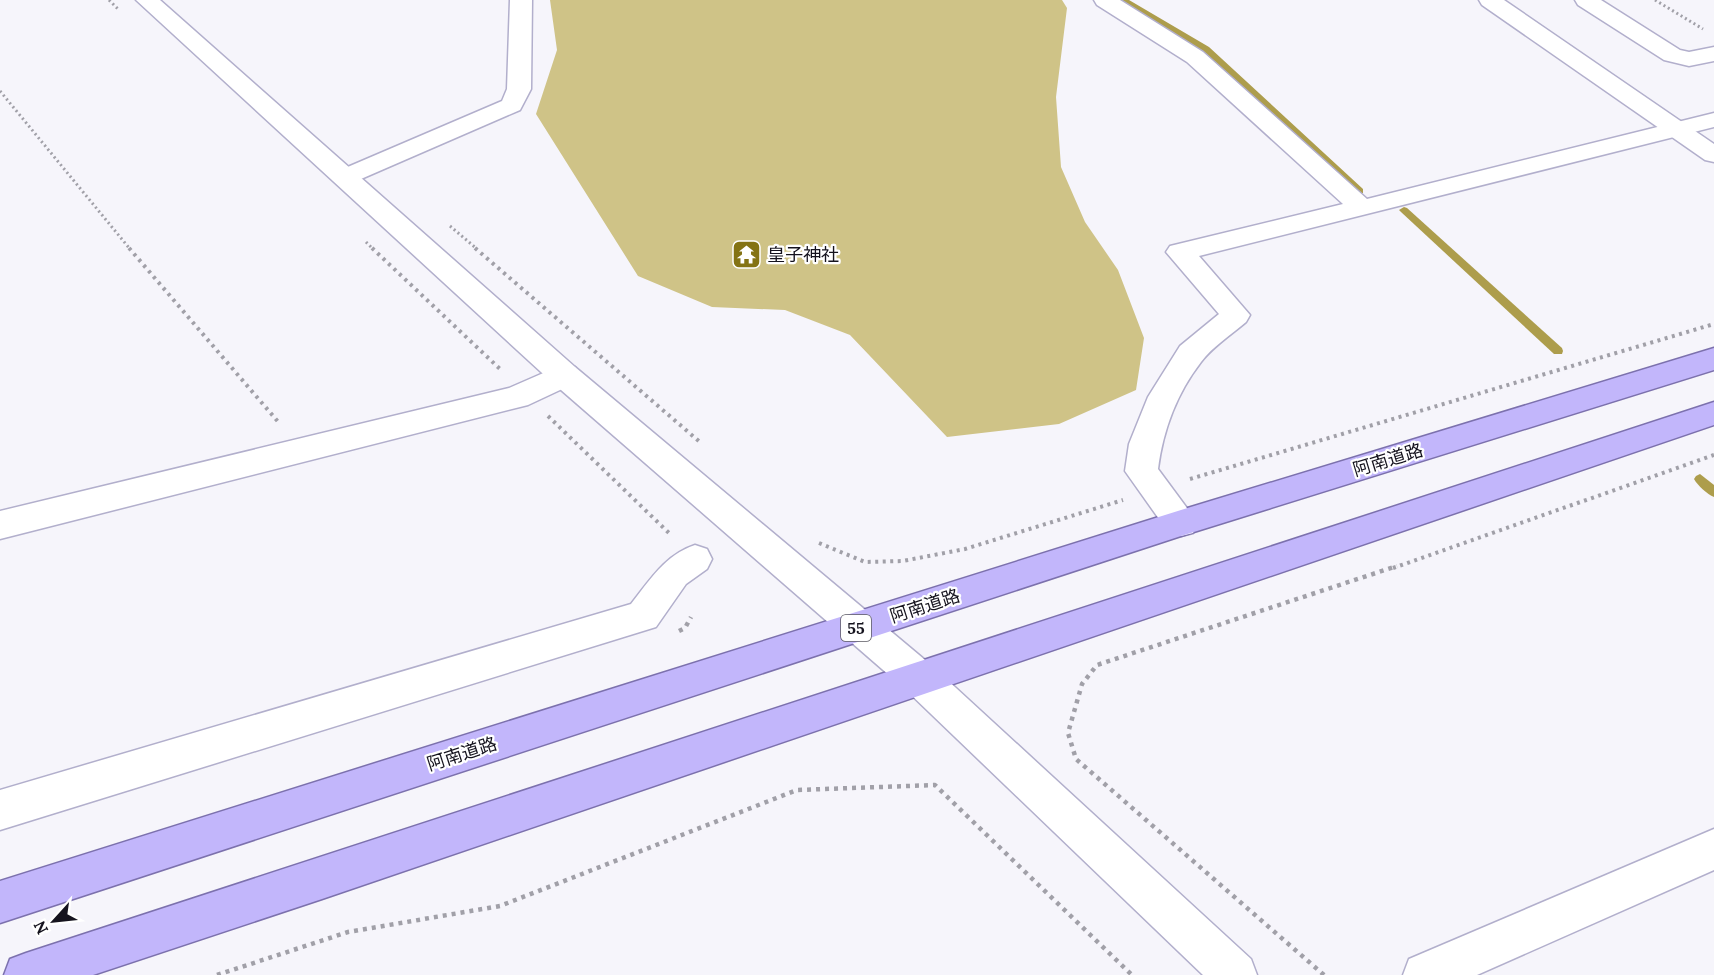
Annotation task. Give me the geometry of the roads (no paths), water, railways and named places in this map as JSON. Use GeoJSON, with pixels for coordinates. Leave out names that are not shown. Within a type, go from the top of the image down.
{"type":"FeatureCollection","features":[{"type":"Feature","properties":{"kind":"highway","name":"阿南道路"},"geometry":{"type":"LineString","coordinates":[[0,902],[1181,523],[1714,359]]}},
{"type":"Feature","properties":{"kind":"highway"},"geometry":{"type":"LineString","coordinates":[[26,975],[1714,413]]}},
{"type":"Feature","properties":{"kind":"street"},"geometry":{"type":"LineString","coordinates":[[345,177],[512,105],[519,89],[521,0]]}},
{"type":"Feature","properties":{"kind":"street"},"geometry":{"type":"LineString","coordinates":[[1105,0],[1195,57],[1362,208]]}},
{"type":"Feature","properties":{"kind":"street"},"geometry":{"type":"LineString","coordinates":[[1490,0],[1714,155]]}},
{"type":"Feature","properties":{"kind":"street"},"geometry":{"type":"LineString","coordinates":[[1586,0],[1672,55],[1689,59],[1714,54]]}},
{"type":"Feature","properties":{"kind":"street"},"geometry":{"type":"LineString","coordinates":[[136,8],[345,177],[564,375],[918,677],[1235,975]]}},
{"type":"Feature","properties":{"kind":"street"},"geometry":{"type":"LineString","coordinates":[[1181,523],[1142,471],[1145,444],[1159,405],[1191,353],[1236,315],[1180,252],[1714,120]]}},
{"type":"Feature","properties":{"kind":"street"},"geometry":{"type":"LineString","coordinates":[[0,525],[292,455],[525,393],[564,375]]}},
{"type":"Feature","properties":{"kind":"street"},"geometry":{"type":"LineString","coordinates":[[0,810],[643,616],[674,574],[695,559]]}},
{"type":"Feature","properties":{"kind":"street"},"geometry":{"type":"LineString","coordinates":[[1425,975],[1714,849]]}},
{"type":"Feature","properties":{"kind":"waterway"},"geometry":{"type":"LineString","coordinates":[[1124,0],[1206,49],[1360,191]]}},
{"type":"Feature","properties":{"kind":"waterway"},"geometry":{"type":"LineString","coordinates":[[1404,210],[1558,351]]}},
{"type":"Feature","properties":{"kind":"waterway"},"geometry":{"type":"LineString","coordinates":[[1700,479],[1714,492]]}},
{"type":"Feature","properties":{"kind":"place","name":"皇子神社"},"geometry":{"type":"Point","coordinates":[746,255]}}]}
